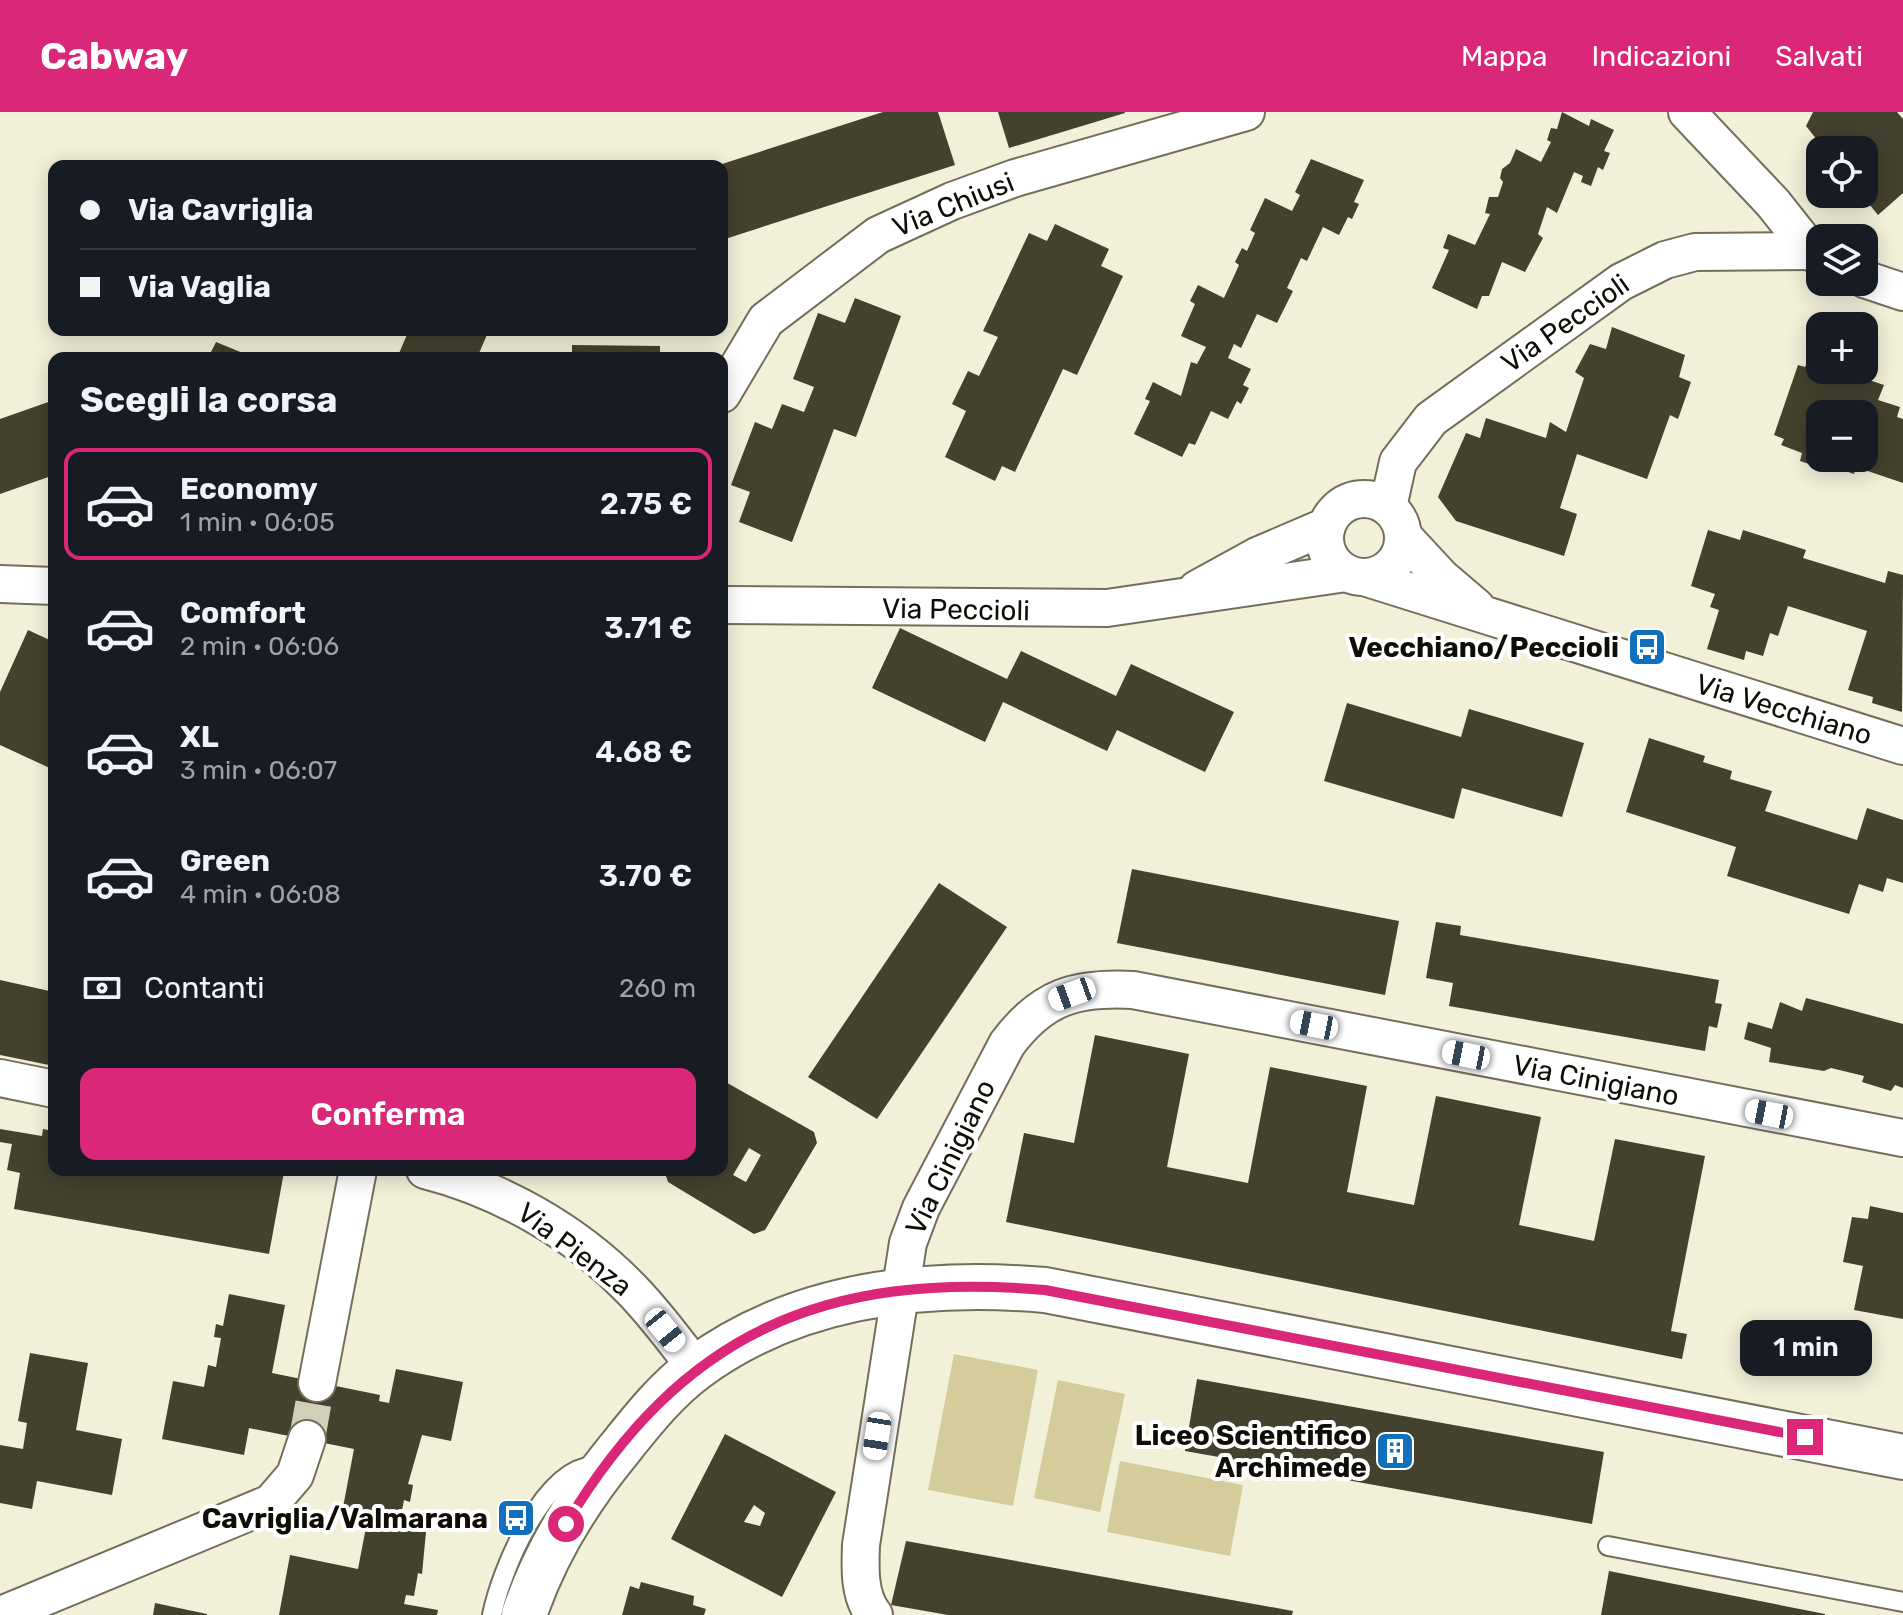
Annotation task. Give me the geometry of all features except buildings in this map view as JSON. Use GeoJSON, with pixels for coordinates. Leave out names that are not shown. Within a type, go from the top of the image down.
{"type":"FeatureCollection","features":[{"type":"Feature","properties":{"kind":"street","name":"Via Chiusi"},"geometry":{"type":"LineString","coordinates":[[728,384],[766,320],[878,235],[952,201],[1015,178],[1246,112]]}},
{"type":"Feature","properties":{"kind":"street"},"geometry":{"type":"LineString","coordinates":[[1687,112],[1806,242]]}},
{"type":"Feature","properties":{"kind":"street","name":"Via Peccioli"},"geometry":{"type":"LineString","coordinates":[[1396,521],[1398,462],[1431,419],[1621,282],[1665,260],[1695,252],[1806,254]]}},
{"type":"Feature","properties":{"kind":"street"},"geometry":{"type":"LineString","coordinates":[[1878,284],[1903,292]]}},
{"type":"Feature","properties":{"kind":"street"},"geometry":{"type":"LineString","coordinates":[[1358,499],[1379,501],[1396,521],[1397,560],[1377,575],[1355,575],[1329,555],[1325,540],[1327,526],[1339,508],[1358,499]]}},
{"type":"Feature","properties":{"kind":"street","name":"Via Vecchiano"},"geometry":{"type":"LineString","coordinates":[[1396,521],[1442,578],[1483,613]]}},
{"type":"Feature","properties":{"kind":"street","name":"Via Peccioli"},"geometry":{"type":"LineString","coordinates":[[1189,594],[1257,556],[1327,526]]}},
{"type":"Feature","properties":{"kind":"street","name":"Via Peccioli"},"geometry":{"type":"LineString","coordinates":[[728,605],[1063,610],[1138,606],[1189,594],[1355,575]]}},
{"type":"Feature","properties":{"kind":"street","name":"Via Vecchiano"},"geometry":{"type":"LineString","coordinates":[[1355,575],[1903,746]]}},
{"type":"Feature","properties":{"kind":"street"},"geometry":{"type":"LineString","coordinates":[[0,584],[48,586]]}},
{"type":"Feature","properties":{"kind":"street","name":"Via Cinigiano"},"geometry":{"type":"LineString","coordinates":[[874,1615],[866,1603],[862,1585],[861,1545],[908,1243],[921,1208],[1007,1044],[1021,1026],[1051,1002],[1095,990],[1133,990],[1903,1138]]}},
{"type":"Feature","properties":{"kind":"street"},"geometry":{"type":"LineString","coordinates":[[0,1078],[48,1088]]}},
{"type":"Feature","properties":{"kind":"street"},"geometry":{"type":"LineString","coordinates":[[317,1383],[357,1176]]}},
{"type":"Feature","properties":{"kind":"street","name":"Via Pienza"},"geometry":{"type":"LineString","coordinates":[[443,1176],[494,1193],[585,1249],[640,1298],[696,1368]]}},
{"type":"Feature","properties":{"kind":"street"},"geometry":{"type":"LineString","coordinates":[[524,1615],[556,1543],[606,1466],[657,1404],[696,1368],[782,1320],[837,1303],[900,1292],[968,1287],[1045,1290],[1903,1457]]}},
{"type":"Feature","properties":{"kind":"street"},"geometry":{"type":"LineString","coordinates":[[1,1615],[38,1607],[271,1503],[295,1475],[307,1439]]}},
{"type":"Feature","properties":{"kind":"lane"},"geometry":{"type":"LineString","coordinates":[[492,1615],[512,1559],[547,1494],[557,1483],[583,1467],[606,1466]]}},
{"type":"Feature","properties":{"kind":"lane"},"geometry":{"type":"LineString","coordinates":[[1608,1546],[1903,1602]]}},
{"type":"Feature","properties":{"kind":"shaded area"},"geometry":{"type":"Polygon","coordinates":[[[954,1354],[1038,1370],[1013,1506],[928,1490],[954,1354]]]}},
{"type":"Feature","properties":{"kind":"shaded area"},"geometry":{"type":"Polygon","coordinates":[[[1058,1380],[1125,1394],[1100,1512],[1034,1498],[1058,1380]]]}},
{"type":"Feature","properties":{"kind":"shaded area"},"geometry":{"type":"Polygon","coordinates":[[[1120,1461],[1243,1485],[1230,1556],[1107,1532],[1120,1461]]]}},
{"type":"Feature","properties":{"kind":"tunnel"},"geometry":{"type":"LineString","coordinates":[[307,1439],[317,1383]]}},
{"type":"Feature","properties":{"kind":"place","name":"Vecchiano/Peccioli"},"geometry":{"type":"Point","coordinates":[1647,647]}},
{"type":"Feature","properties":{"kind":"place","name":"Liceo Scientifico Archimede"},"geometry":{"type":"Point","coordinates":[1395,1451]}},
{"type":"Feature","properties":{"kind":"place","name":"Cavriglia/Valmarana"},"geometry":{"type":"Point","coordinates":[516,1518]}},
{"type":"Feature","properties":{"kind":"route"},"geometry":{"type":"LineString","coordinates":[[566,1524],[594,1481],[635,1429],[672,1388],[696,1368],[782,1320],[853,1299],[938,1288],[1045,1290],[1356,1353],[1805,1437]]}}]}
